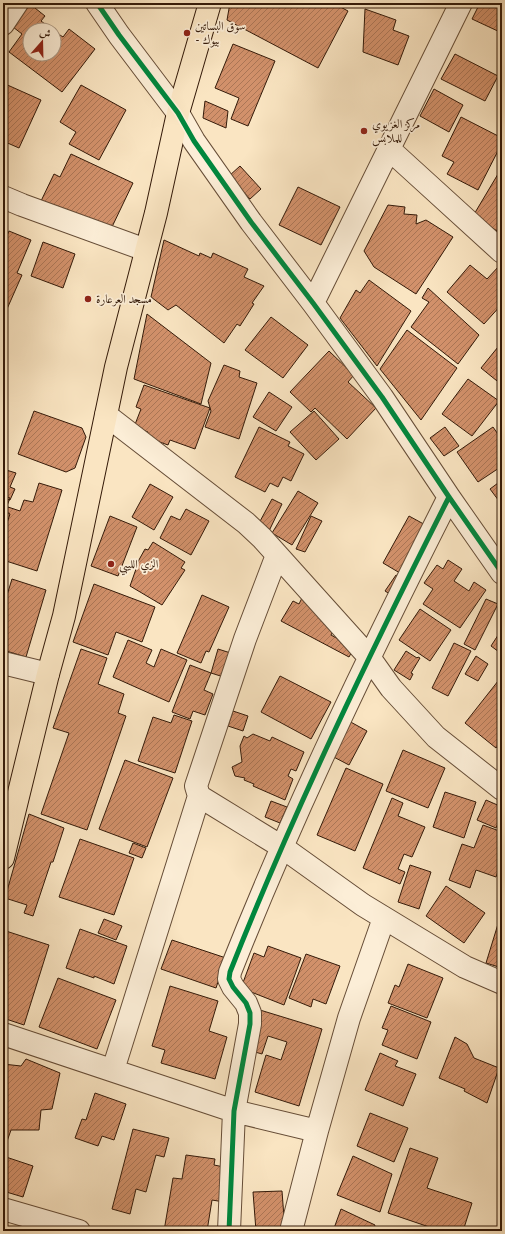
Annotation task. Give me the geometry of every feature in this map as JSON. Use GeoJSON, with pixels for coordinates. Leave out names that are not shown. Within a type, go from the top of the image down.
{"type":"FeatureCollection","features":[{"type":"Feature","properties":{"kind":"main road"},"geometry":{"type":"LineString","coordinates":[[3,858],[7,829],[64,616],[116,367],[156,213],[178,113],[210,3]]}},
{"type":"Feature","properties":{"kind":"street"},"geometry":{"type":"LineString","coordinates":[[3,24],[17,3]]}},
{"type":"Feature","properties":{"kind":"street"},"geometry":{"type":"LineString","coordinates":[[97,3],[178,113],[194,141],[220,180],[382,397],[502,573]]}},
{"type":"Feature","properties":{"kind":"street"},"geometry":{"type":"LineString","coordinates":[[313,303],[461,3]]}},
{"type":"Feature","properties":{"kind":"street"},"geometry":{"type":"LineString","coordinates":[[389,149],[502,252]]}},
{"type":"Feature","properties":{"kind":"street"},"geometry":{"type":"LineString","coordinates":[[3,197],[29,208],[146,250]]}},
{"type":"Feature","properties":{"kind":"street"},"geometry":{"type":"LineString","coordinates":[[106,415],[246,523],[262,538],[369,657],[391,688],[436,737],[502,790]]}},
{"type":"Feature","properties":{"kind":"street"},"geometry":{"type":"LineString","coordinates":[[229,1231],[234,1111],[250,1024],[250,1013],[246,1003],[233,987],[229,979],[230,972],[282,847],[369,657],[449,497]]}},
{"type":"Feature","properties":{"kind":"street"},"geometry":{"type":"LineString","coordinates":[[112,1070],[199,796],[196,786],[246,639],[277,555]]}},
{"type":"Feature","properties":{"kind":"street"},"geometry":{"type":"LineString","coordinates":[[3,663],[48,674]]}},
{"type":"Feature","properties":{"kind":"street"},"geometry":{"type":"LineString","coordinates":[[199,796],[282,847],[363,905],[384,918],[465,967],[502,983]]}},
{"type":"Feature","properties":{"kind":"street"},"geometry":{"type":"LineString","coordinates":[[291,1231],[349,1018],[384,918]]}},
{"type":"Feature","properties":{"kind":"street"},"geometry":{"type":"LineString","coordinates":[[3,1034],[234,1111],[317,1131]]}},
{"type":"Feature","properties":{"kind":"street"},"geometry":{"type":"LineString","coordinates":[[3,1209],[79,1231]]}},
{"type":"Feature","properties":{"kind":"building"},"geometry":{"type":"Polygon","coordinates":[[[230,3],[312,3],[319,7],[322,3],[333,3],[348,11],[318,68],[227,20],[230,3]]]}},
{"type":"Feature","properties":{"kind":"building"},"geometry":{"type":"Polygon","coordinates":[[[480,3],[502,3],[502,33],[472,19],[480,3]]]}},
{"type":"Feature","properties":{"kind":"building"},"geometry":{"type":"Polygon","coordinates":[[[30,4],[45,16],[41,21],[42,22],[22,22],[22,34],[13,27],[30,4]]]}},
{"type":"Feature","properties":{"kind":"building"},"geometry":{"type":"Polygon","coordinates":[[[365,9],[396,20],[393,30],[409,36],[398,65],[363,52],[365,9]]]}},
{"type":"Feature","properties":{"kind":"building"},"geometry":{"type":"Polygon","coordinates":[[[69,29],[95,49],[62,92],[22,62],[62,62],[62,36],[69,29]]]}},
{"type":"Feature","properties":{"kind":"building"},"geometry":{"type":"Polygon","coordinates":[[[22,34],[22,62],[9,52],[22,34]]]}},
{"type":"Feature","properties":{"kind":"building"},"geometry":{"type":"Polygon","coordinates":[[[233,44],[275,61],[248,126],[231,119],[239,98],[215,88],[233,44]]]}},
{"type":"Feature","properties":{"kind":"building"},"geometry":{"type":"Polygon","coordinates":[[[455,54],[498,76],[485,101],[441,79],[455,54]]]}},
{"type":"Feature","properties":{"kind":"building"},"geometry":{"type":"Polygon","coordinates":[[[3,83],[41,100],[19,148],[3,141],[3,83]]]}},
{"type":"Feature","properties":{"kind":"building"},"geometry":{"type":"Polygon","coordinates":[[[81,85],[126,110],[99,160],[69,144],[76,132],[60,122],[81,85]]]}},
{"type":"Feature","properties":{"kind":"building"},"geometry":{"type":"Polygon","coordinates":[[[434,89],[463,105],[449,132],[420,116],[434,89]]]}},
{"type":"Feature","properties":{"kind":"building"},"geometry":{"type":"Polygon","coordinates":[[[205,101],[228,111],[226,128],[203,118],[205,101]]]}},
{"type":"Feature","properties":{"kind":"building"},"geometry":{"type":"Polygon","coordinates":[[[461,117],[502,138],[502,143],[478,190],[447,174],[454,162],[442,156],[461,117]]]}},
{"type":"Feature","properties":{"kind":"building"},"geometry":{"type":"Polygon","coordinates":[[[71,154],[133,183],[111,229],[41,201],[54,174],[60,177],[71,154]]]}},
{"type":"Feature","properties":{"kind":"building"},"geometry":{"type":"Polygon","coordinates":[[[240,166],[261,189],[250,199],[229,176],[240,166]]]}},
{"type":"Feature","properties":{"kind":"building"},"geometry":{"type":"Polygon","coordinates":[[[502,169],[502,234],[473,216],[502,169]]]}},
{"type":"Feature","properties":{"kind":"building"},"geometry":{"type":"Polygon","coordinates":[[[298,187],[340,207],[321,245],[279,225],[298,187]]]}},
{"type":"Feature","properties":{"kind":"building"},"geometry":{"type":"Polygon","coordinates":[[[388,205],[405,207],[404,214],[417,215],[416,224],[426,220],[453,237],[416,294],[374,267],[364,251],[388,205]]]}},
{"type":"Feature","properties":{"kind":"building"},"geometry":{"type":"Polygon","coordinates":[[[9,231],[31,240],[17,273],[22,275],[7,309],[3,307],[3,245],[9,231]]]}},
{"type":"Feature","properties":{"kind":"building"},"geometry":{"type":"Polygon","coordinates":[[[164,240],[199,256],[200,253],[211,258],[213,253],[248,269],[244,277],[264,286],[252,303],[254,304],[240,326],[237,324],[224,343],[176,305],[168,310],[151,297],[164,240]]]}},
{"type":"Feature","properties":{"kind":"building"},"geometry":{"type":"Polygon","coordinates":[[[43,242],[75,254],[63,288],[31,276],[43,242]]]}},
{"type":"Feature","properties":{"kind":"building"},"geometry":{"type":"Polygon","coordinates":[[[470,265],[487,279],[500,265],[502,266],[502,304],[484,324],[447,292],[470,265]]]}},
{"type":"Feature","properties":{"kind":"building"},"geometry":{"type":"Polygon","coordinates":[[[369,280],[411,311],[377,366],[340,318],[356,290],[360,293],[369,280]]]}},
{"type":"Feature","properties":{"kind":"building"},"geometry":{"type":"Polygon","coordinates":[[[428,288],[479,335],[458,364],[411,327],[429,302],[422,298],[428,288]]]}},
{"type":"Feature","properties":{"kind":"building"},"geometry":{"type":"Polygon","coordinates":[[[147,314],[211,363],[201,404],[134,379],[147,314]]]}},
{"type":"Feature","properties":{"kind":"building"},"geometry":{"type":"Polygon","coordinates":[[[271,317],[308,345],[283,378],[245,350],[271,317]]]}},
{"type":"Feature","properties":{"kind":"building"},"geometry":{"type":"Polygon","coordinates":[[[407,330],[457,368],[421,420],[380,369],[407,330]]]}},
{"type":"Feature","properties":{"kind":"building"},"geometry":{"type":"Polygon","coordinates":[[[502,342],[502,385],[481,368],[502,342]]]}},
{"type":"Feature","properties":{"kind":"building"},"geometry":{"type":"Polygon","coordinates":[[[329,351],[354,375],[348,382],[376,408],[347,439],[315,408],[311,412],[290,392],[329,351]]]}},
{"type":"Feature","properties":{"kind":"building"},"geometry":{"type":"Polygon","coordinates":[[[224,365],[240,371],[239,377],[257,383],[239,439],[205,427],[211,411],[208,401],[224,365]]]}},
{"type":"Feature","properties":{"kind":"building"},"geometry":{"type":"Polygon","coordinates":[[[468,379],[499,401],[472,436],[442,414],[468,379]]]}},
{"type":"Feature","properties":{"kind":"building"},"geometry":{"type":"Polygon","coordinates":[[[144,385],[210,408],[195,449],[170,440],[168,445],[146,437],[148,432],[134,427],[141,409],[136,407],[144,385]]]}},
{"type":"Feature","properties":{"kind":"building"},"geometry":{"type":"Polygon","coordinates":[[[269,392],[292,407],[276,431],[253,417],[269,392]]]}},
{"type":"Feature","properties":{"kind":"building"},"geometry":{"type":"Polygon","coordinates":[[[34,411],[82,428],[86,437],[75,468],[66,472],[18,454],[34,411]]]}},
{"type":"Feature","properties":{"kind":"building"},"geometry":{"type":"Polygon","coordinates":[[[314,411],[339,439],[316,460],[290,432],[314,411]]]}},
{"type":"Feature","properties":{"kind":"building"},"geometry":{"type":"Polygon","coordinates":[[[259,427],[290,442],[288,446],[304,454],[291,481],[283,477],[278,487],[270,483],[265,492],[235,477],[259,427]]]}},
{"type":"Feature","properties":{"kind":"building"},"geometry":{"type":"Polygon","coordinates":[[[445,427],[459,446],[444,456],[430,438],[445,427]]]}},
{"type":"Feature","properties":{"kind":"building"},"geometry":{"type":"Polygon","coordinates":[[[493,427],[502,440],[502,466],[478,482],[457,452],[493,427]]]}},
{"type":"Feature","properties":{"kind":"building"},"geometry":{"type":"Polygon","coordinates":[[[3,469],[16,473],[10,487],[15,489],[10,500],[3,498],[3,469]]]}},
{"type":"Feature","properties":{"kind":"building"},"geometry":{"type":"Polygon","coordinates":[[[502,480],[502,505],[490,489],[502,480]]]}},
{"type":"Feature","properties":{"kind":"building"},"geometry":{"type":"Polygon","coordinates":[[[39,483],[62,490],[37,571],[3,560],[3,522],[8,507],[20,511],[24,500],[33,502],[39,483]]]}},
{"type":"Feature","properties":{"kind":"building"},"geometry":{"type":"Polygon","coordinates":[[[150,484],[173,497],[154,530],[132,517],[150,484]]]}},
{"type":"Feature","properties":{"kind":"building"},"geometry":{"type":"Polygon","coordinates":[[[298,491],[318,503],[292,545],[272,533],[298,491]]]}},
{"type":"Feature","properties":{"kind":"building"},"geometry":{"type":"Polygon","coordinates":[[[3,495],[10,498],[5,511],[10,514],[6,526],[3,525],[3,495]]]}},
{"type":"Feature","properties":{"kind":"building"},"geometry":{"type":"Polygon","coordinates":[[[272,499],[282,504],[269,531],[258,525],[272,499]]]}},
{"type":"Feature","properties":{"kind":"building"},"geometry":{"type":"Polygon","coordinates":[[[186,509],[209,521],[191,555],[160,538],[171,516],[180,520],[186,509]]]}},
{"type":"Feature","properties":{"kind":"building"},"geometry":{"type":"Polygon","coordinates":[[[110,516],[137,527],[118,576],[91,566],[110,516]]]}},
{"type":"Feature","properties":{"kind":"building"},"geometry":{"type":"Polygon","coordinates":[[[311,516],[322,521],[305,552],[296,549],[311,516]]]}},
{"type":"Feature","properties":{"kind":"building"},"geometry":{"type":"Polygon","coordinates":[[[409,516],[431,528],[405,576],[383,563],[409,516]]]}},
{"type":"Feature","properties":{"kind":"building"},"geometry":{"type":"Polygon","coordinates":[[[153,542],[185,562],[181,568],[185,570],[162,605],[130,586],[136,569],[135,567],[145,549],[148,550],[153,542]]]}},
{"type":"Feature","properties":{"kind":"building"},"geometry":{"type":"Polygon","coordinates":[[[448,560],[462,569],[454,581],[469,591],[474,582],[486,590],[460,628],[423,604],[433,589],[424,583],[437,565],[443,569],[448,560]]]}},
{"type":"Feature","properties":{"kind":"building"},"geometry":{"type":"Polygon","coordinates":[[[396,575],[404,580],[393,596],[385,591],[396,575]]]}},
{"type":"Feature","properties":{"kind":"building"},"geometry":{"type":"Polygon","coordinates":[[[12,579],[46,590],[26,657],[3,650],[3,608],[12,579]]]}},
{"type":"Feature","properties":{"kind":"building"},"geometry":{"type":"Polygon","coordinates":[[[94,584],[155,607],[142,642],[116,632],[108,655],[73,642],[94,584]]]}},
{"type":"Feature","properties":{"kind":"building"},"geometry":{"type":"Polygon","coordinates":[[[202,595],[229,607],[209,652],[206,651],[201,663],[177,653],[202,595]]]}},
{"type":"Feature","properties":{"kind":"building"},"geometry":{"type":"Polygon","coordinates":[[[302,598],[335,627],[331,635],[354,648],[349,657],[281,621],[293,601],[299,604],[302,598]]]}},
{"type":"Feature","properties":{"kind":"building"},"geometry":{"type":"Polygon","coordinates":[[[486,599],[498,604],[475,650],[464,644],[486,599]]]}},
{"type":"Feature","properties":{"kind":"building"},"geometry":{"type":"Polygon","coordinates":[[[420,609],[451,630],[430,661],[399,640],[420,609]]]}},
{"type":"Feature","properties":{"kind":"building"},"geometry":{"type":"Polygon","coordinates":[[[502,629],[502,647],[499,652],[491,646],[502,629]]]}},
{"type":"Feature","properties":{"kind":"building"},"geometry":{"type":"Polygon","coordinates":[[[128,640],[152,650],[146,663],[154,667],[161,649],[187,660],[169,702],[113,677],[128,640]]]}},
{"type":"Feature","properties":{"kind":"building"},"geometry":{"type":"Polygon","coordinates":[[[454,643],[471,651],[448,696],[432,688],[454,643]]]}},
{"type":"Feature","properties":{"kind":"building"},"geometry":{"type":"Polygon","coordinates":[[[81,649],[107,658],[98,684],[124,694],[118,713],[126,716],[87,830],[41,814],[69,733],[53,728],[81,649]]]}},
{"type":"Feature","properties":{"kind":"building"},"geometry":{"type":"Polygon","coordinates":[[[218,649],[237,655],[230,679],[211,673],[218,649]]]}},
{"type":"Feature","properties":{"kind":"building"},"geometry":{"type":"Polygon","coordinates":[[[406,651],[417,658],[420,658],[411,673],[413,674],[410,680],[394,670],[406,651]]]}},
{"type":"Feature","properties":{"kind":"building"},"geometry":{"type":"Polygon","coordinates":[[[476,656],[488,664],[478,681],[465,674],[476,656]]]}},
{"type":"Feature","properties":{"kind":"building"},"geometry":{"type":"Polygon","coordinates":[[[190,665],[211,673],[204,690],[213,694],[205,715],[193,711],[190,719],[172,712],[190,665]]]}},
{"type":"Feature","properties":{"kind":"building"},"geometry":{"type":"Polygon","coordinates":[[[280,676],[331,702],[311,739],[261,712],[280,676]]]}},
{"type":"Feature","properties":{"kind":"building"},"geometry":{"type":"Polygon","coordinates":[[[502,676],[502,740],[496,748],[465,723],[502,676]]]}},
{"type":"Feature","properties":{"kind":"building"},"geometry":{"type":"Polygon","coordinates":[[[233,711],[248,716],[243,731],[228,726],[233,711]]]}},
{"type":"Feature","properties":{"kind":"building"},"geometry":{"type":"Polygon","coordinates":[[[174,715],[192,721],[175,773],[138,761],[153,717],[171,723],[174,715]]]}},
{"type":"Feature","properties":{"kind":"building"},"geometry":{"type":"Polygon","coordinates":[[[347,720],[367,731],[349,765],[328,754],[347,720]]]}},
{"type":"Feature","properties":{"kind":"building"},"geometry":{"type":"Polygon","coordinates":[[[253,734],[270,741],[272,737],[304,752],[296,771],[291,769],[288,776],[293,779],[285,800],[253,786],[254,784],[244,780],[245,778],[235,776],[232,767],[242,762],[240,746],[244,736],[247,738],[253,734]]]}},
{"type":"Feature","properties":{"kind":"building"},"geometry":{"type":"Polygon","coordinates":[[[403,750],[445,768],[428,808],[386,791],[403,750]]]}},
{"type":"Feature","properties":{"kind":"building"},"geometry":{"type":"Polygon","coordinates":[[[125,760],[173,778],[147,847],[99,829],[125,760]]]}},
{"type":"Feature","properties":{"kind":"building"},"geometry":{"type":"Polygon","coordinates":[[[346,768],[383,784],[355,851],[317,835],[346,768]]]}},
{"type":"Feature","properties":{"kind":"building"},"geometry":{"type":"Polygon","coordinates":[[[445,792],[476,802],[464,838],[433,827],[445,792]]]}},
{"type":"Feature","properties":{"kind":"building"},"geometry":{"type":"Polygon","coordinates":[[[392,798],[403,803],[398,816],[425,827],[412,857],[404,854],[398,869],[405,872],[400,884],[363,868],[392,798]]]}},
{"type":"Feature","properties":{"kind":"building"},"geometry":{"type":"Polygon","coordinates":[[[486,800],[502,807],[502,814],[496,828],[477,820],[486,800]]]}},
{"type":"Feature","properties":{"kind":"building"},"geometry":{"type":"Polygon","coordinates":[[[271,801],[287,807],[280,823],[265,817],[271,801]]]}},
{"type":"Feature","properties":{"kind":"building"},"geometry":{"type":"Polygon","coordinates":[[[29,814],[64,828],[33,916],[24,913],[27,905],[5,898],[29,814]]]}},
{"type":"Feature","properties":{"kind":"building"},"geometry":{"type":"Polygon","coordinates":[[[483,825],[502,832],[502,860],[496,877],[476,870],[470,888],[449,880],[462,844],[474,848],[483,825]]]}},
{"type":"Feature","properties":{"kind":"building"},"geometry":{"type":"Polygon","coordinates":[[[80,839],[134,858],[114,915],[59,897],[80,839]]]}},
{"type":"Feature","properties":{"kind":"building"},"geometry":{"type":"Polygon","coordinates":[[[133,843],[146,848],[142,858],[129,853],[133,843]]]}},
{"type":"Feature","properties":{"kind":"building"},"geometry":{"type":"Polygon","coordinates":[[[410,865],[431,872],[419,909],[398,902],[410,865]]]}},
{"type":"Feature","properties":{"kind":"building"},"geometry":{"type":"Polygon","coordinates":[[[446,886],[485,913],[464,943],[426,916],[446,886]]]}},
{"type":"Feature","properties":{"kind":"building"},"geometry":{"type":"Polygon","coordinates":[[[502,911],[502,968],[486,963],[502,911]]]}},
{"type":"Feature","properties":{"kind":"building"},"geometry":{"type":"Polygon","coordinates":[[[104,919],[122,926],[116,940],[98,933],[104,919]]]}},
{"type":"Feature","properties":{"kind":"building"},"geometry":{"type":"Polygon","coordinates":[[[80,929],[127,946],[114,984],[94,976],[94,978],[66,968],[80,929]]]}},
{"type":"Feature","properties":{"kind":"building"},"geometry":{"type":"Polygon","coordinates":[[[6,931],[49,945],[24,1025],[3,1018],[3,942],[6,931]]]}},
{"type":"Feature","properties":{"kind":"building"},"geometry":{"type":"Polygon","coordinates":[[[172,940],[226,958],[216,988],[161,969],[172,940]]]}},
{"type":"Feature","properties":{"kind":"building"},"geometry":{"type":"Polygon","coordinates":[[[268,946],[301,958],[284,1005],[241,988],[254,953],[264,957],[268,946]]]}},
{"type":"Feature","properties":{"kind":"building"},"geometry":{"type":"Polygon","coordinates":[[[306,954],[340,966],[326,1004],[313,999],[311,1007],[289,998],[306,954]]]}},
{"type":"Feature","properties":{"kind":"building"},"geometry":{"type":"Polygon","coordinates":[[[408,964],[443,978],[427,1018],[388,1003],[395,985],[399,987],[408,964]]]}},
{"type":"Feature","properties":{"kind":"building"},"geometry":{"type":"Polygon","coordinates":[[[58,978],[116,1000],[97,1049],[39,1027],[58,978]]]}},
{"type":"Feature","properties":{"kind":"building"},"geometry":{"type":"Polygon","coordinates":[[[170,986],[218,1001],[209,1031],[227,1037],[215,1079],[161,1063],[165,1050],[152,1046],[170,986]]]}},
{"type":"Feature","properties":{"kind":"building"},"geometry":{"type":"Polygon","coordinates":[[[391,1006],[431,1022],[417,1059],[382,1045],[388,1030],[382,1028],[391,1006]]]}},
{"type":"Feature","properties":{"kind":"building"},"geometry":{"type":"Polygon","coordinates":[[[260,1010],[322,1029],[299,1106],[255,1092],[266,1055],[281,1060],[287,1042],[268,1036],[262,1054],[248,1050],[260,1010]]]}},
{"type":"Feature","properties":{"kind":"building"},"geometry":{"type":"Polygon","coordinates":[[[455,1037],[467,1044],[474,1058],[499,1068],[487,1103],[464,1091],[465,1089],[439,1078],[455,1037]]]}},
{"type":"Feature","properties":{"kind":"building"},"geometry":{"type":"Polygon","coordinates":[[[380,1053],[398,1061],[395,1066],[416,1074],[403,1106],[365,1090],[380,1053]]]}},
{"type":"Feature","properties":{"kind":"building"},"geometry":{"type":"Polygon","coordinates":[[[26,1059],[60,1073],[52,1109],[41,1110],[39,1130],[11,1130],[5,1147],[3,1146],[3,1064],[21,1066],[26,1059]]]}},
{"type":"Feature","properties":{"kind":"building"},"geometry":{"type":"Polygon","coordinates":[[[95,1093],[126,1104],[114,1140],[102,1136],[98,1146],[75,1138],[82,1119],[86,1120],[95,1093]]]}},
{"type":"Feature","properties":{"kind":"building"},"geometry":{"type":"Polygon","coordinates":[[[370,1113],[408,1128],[394,1162],[357,1146],[370,1113]]]}},
{"type":"Feature","properties":{"kind":"building"},"geometry":{"type":"Polygon","coordinates":[[[133,1129],[169,1138],[164,1157],[156,1155],[146,1192],[136,1189],[130,1214],[112,1209],[133,1129]]]}},
{"type":"Feature","properties":{"kind":"building"},"geometry":{"type":"Polygon","coordinates":[[[410,1148],[438,1158],[427,1188],[472,1203],[463,1231],[441,1231],[388,1213],[410,1148]]]}},
{"type":"Feature","properties":{"kind":"building"},"geometry":{"type":"Polygon","coordinates":[[[186,1155],[215,1159],[214,1165],[229,1168],[224,1202],[212,1200],[207,1231],[164,1231],[173,1178],[182,1179],[186,1155]]]}},
{"type":"Feature","properties":{"kind":"building"},"geometry":{"type":"Polygon","coordinates":[[[3,1156],[33,1166],[23,1197],[3,1191],[3,1156]]]}},
{"type":"Feature","properties":{"kind":"building"},"geometry":{"type":"Polygon","coordinates":[[[353,1156],[392,1174],[380,1212],[337,1195],[353,1156]]]}},
{"type":"Feature","properties":{"kind":"building"},"geometry":{"type":"Polygon","coordinates":[[[282,1191],[285,1231],[256,1231],[253,1192],[282,1191]]]}},
{"type":"Feature","properties":{"kind":"building"},"geometry":{"type":"Polygon","coordinates":[[[341,1209],[375,1225],[373,1231],[333,1231],[341,1209]]]}},
{"type":"Feature","properties":{"kind":"cycle path"},"geometry":{"type":"LineString","coordinates":[[97,3],[119,35],[178,113],[194,141],[251,222],[382,397],[502,573]]}},
{"type":"Feature","properties":{"kind":"cycle path"},"geometry":{"type":"LineString","coordinates":[[229,1231],[234,1111],[250,1024],[250,1013],[246,1003],[233,987],[229,979],[230,972],[280,851],[334,732],[390,614],[449,497]]}},
{"type":"Feature","properties":{"kind":"place","name":"سوق البساتين - بيوك"},"geometry":{"type":"Point","coordinates":[187,33]}},
{"type":"Feature","properties":{"kind":"place","name":"مركز الغزيوي للملابس"},"geometry":{"type":"Point","coordinates":[364,131]}},
{"type":"Feature","properties":{"kind":"place","name":"مسجد العرعارة"},"geometry":{"type":"Point","coordinates":[88,299]}},
{"type":"Feature","properties":{"kind":"place","name":"الزي الليبي"},"geometry":{"type":"Point","coordinates":[111,564]}}]}
